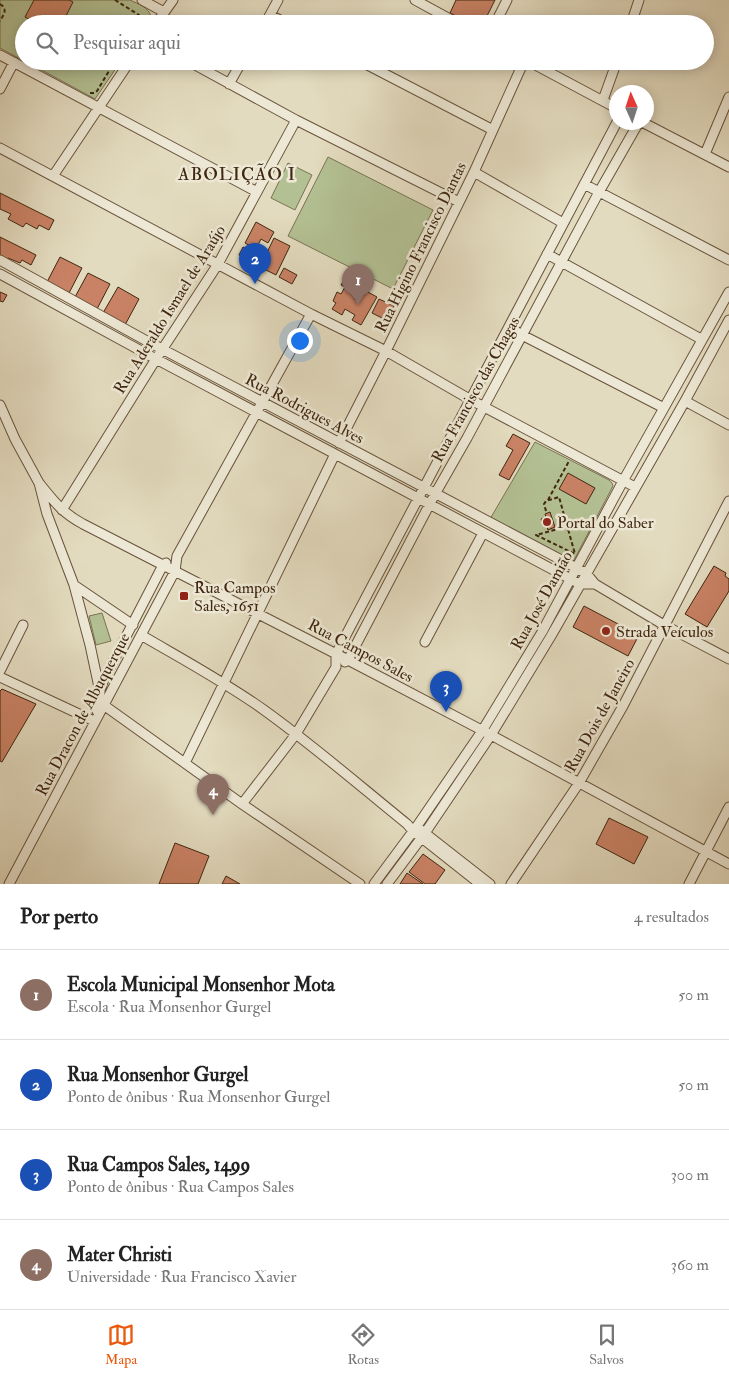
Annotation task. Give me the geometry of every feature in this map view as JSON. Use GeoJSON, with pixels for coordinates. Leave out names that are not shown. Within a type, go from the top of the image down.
{"type":"FeatureCollection","features":[{"type":"Feature","properties":{"kind":"street"},"geometry":{"type":"LineString","coordinates":[[142,0],[164,12]]}},
{"type":"Feature","properties":{"kind":"street"},"geometry":{"type":"LineString","coordinates":[[162,15],[173,0]]}},
{"type":"Feature","properties":{"kind":"street"},"geometry":{"type":"LineString","coordinates":[[270,15],[278,0]]}},
{"type":"Feature","properties":{"kind":"street"},"geometry":{"type":"LineString","coordinates":[[415,0],[442,15]]}},
{"type":"Feature","properties":{"kind":"street"},"geometry":{"type":"LineString","coordinates":[[500,15],[507,0]]}},
{"type":"Feature","properties":{"kind":"street"},"geometry":{"type":"LineString","coordinates":[[633,15],[639,0]]}},
{"type":"Feature","properties":{"kind":"street"},"geometry":{"type":"LineString","coordinates":[[0,55],[14,62],[0,88]]}},
{"type":"Feature","properties":{"kind":"street"},"geometry":{"type":"LineString","coordinates":[[29,70],[257,192]]}},
{"type":"Feature","properties":{"kind":"street"},"geometry":{"type":"LineString","coordinates":[[53,176],[124,70]]}},
{"type":"Feature","properties":{"kind":"street"},"geometry":{"type":"LineString","coordinates":[[204,70],[296,120],[459,202]]}},
{"type":"Feature","properties":{"kind":"street"},"geometry":{"type":"LineString","coordinates":[[228,84],[237,70]]}},
{"type":"Feature","properties":{"kind":"street"},"geometry":{"type":"LineString","coordinates":[[377,70],[493,130]]}},
{"type":"Feature","properties":{"kind":"street","name":"Rua Higino Francisco Dantas"},"geometry":{"type":"LineString","coordinates":[[339,443],[474,172],[520,70]]}},
{"type":"Feature","properties":{"kind":"street"},"geometry":{"type":"LineString","coordinates":[[545,70],[609,104]]}},
{"type":"Feature","properties":{"kind":"street"},"geometry":{"type":"LineString","coordinates":[[603,100],[614,70]]}},
{"type":"Feature","properties":{"kind":"street"},"geometry":{"type":"LineString","coordinates":[[706,154],[729,97]]}},
{"type":"Feature","properties":{"kind":"street","name":"Rua Aderaldo Ismael de Araújo"},"geometry":{"type":"LineString","coordinates":[[62,510],[162,349],[218,264],[296,120]]}},
{"type":"Feature","properties":{"kind":"street"},"geometry":{"type":"LineString","coordinates":[[654,129],[729,167]]}},
{"type":"Feature","properties":{"kind":"street","name":"Rua Francisco das Chagas"},"geometry":{"type":"LineString","coordinates":[[336,667],[336,654],[613,130]]}},
{"type":"Feature","properties":{"kind":"street","name":"Rua Francisco das Chagas"},"geometry":{"type":"LineString","coordinates":[[348,660],[435,494],[599,192],[635,130]]}},
{"type":"Feature","properties":{"kind":"street"},"geometry":{"type":"LineString","coordinates":[[0,148],[311,314],[386,351],[471,400],[635,487]]}},
{"type":"Feature","properties":{"kind":"street"},"geometry":{"type":"LineString","coordinates":[[474,172],[563,223]]}},
{"type":"Feature","properties":{"kind":"street"},"geometry":{"type":"LineString","coordinates":[[584,184],[729,260]]}},
{"type":"Feature","properties":{"kind":"street"},"geometry":{"type":"LineString","coordinates":[[547,254],[701,340]]}},
{"type":"Feature","properties":{"kind":"street","name":"Rua Rodrigues Alves"},"geometry":{"type":"LineString","coordinates":[[0,260],[162,349],[586,573],[595,584],[664,625],[729,659]]}},
{"type":"Feature","properties":{"kind":"street","name":"Rua Rodrigues Alves"},"geometry":{"type":"LineString","coordinates":[[0,274],[570,579],[580,584],[595,584]]}},
{"type":"Feature","properties":{"kind":"street","name":"Rua José Damião"},"geometry":{"type":"LineString","coordinates":[[374,884],[412,827],[487,733],[623,481],[729,292]]}},
{"type":"Feature","properties":{"kind":"street"},"geometry":{"type":"LineString","coordinates":[[718,310],[729,316]]}},
{"type":"Feature","properties":{"kind":"street","name":"Rua Dracon de Albuquerque"},"geometry":{"type":"LineString","coordinates":[[100,699],[140,635],[175,571],[177,556],[311,314]]}},
{"type":"Feature","properties":{"kind":"street","name":"Rua José Damião"},"geometry":{"type":"LineString","coordinates":[[388,884],[423,835],[551,636],[729,320]]}},
{"type":"Feature","properties":{"kind":"street"},"geometry":{"type":"LineString","coordinates":[[509,328],[664,408]]}},
{"type":"Feature","properties":{"kind":"street"},"geometry":{"type":"LineString","coordinates":[[685,401],[729,425]]}},
{"type":"Feature","properties":{"kind":"street"},"geometry":{"type":"LineString","coordinates":[[0,405],[15,439],[39,483],[47,514],[74,585],[90,645],[100,699],[96,719],[0,677]]}},
{"type":"Feature","properties":{"kind":"street"},"geometry":{"type":"LineString","coordinates":[[0,424],[15,439]]}},
{"type":"Feature","properties":{"kind":"street"},"geometry":{"type":"LineString","coordinates":[[185,763],[335,454]]}},
{"type":"Feature","properties":{"kind":"street","name":"Rua Campos Sales"},"geometry":{"type":"LineString","coordinates":[[39,483],[68,516],[487,733],[729,864]]}},
{"type":"Feature","properties":{"kind":"street","name":"Rua Dois de Janeiro"},"geometry":{"type":"LineString","coordinates":[[511,884],[579,783],[623,706],[729,501]]}},
{"type":"Feature","properties":{"kind":"street"},"geometry":{"type":"LineString","coordinates":[[425,642],[483,533]]}},
{"type":"Feature","properties":{"kind":"street","name":"Rua Dracon de Albuquerque"},"geometry":{"type":"LineString","coordinates":[[100,699],[104,679],[163,565],[177,556]]}},
{"type":"Feature","properties":{"kind":"street"},"geometry":{"type":"LineString","coordinates":[[74,585],[133,624]]}},
{"type":"Feature","properties":{"kind":"street"},"geometry":{"type":"LineString","coordinates":[[0,671],[23,625]]}},
{"type":"Feature","properties":{"kind":"street"},"geometry":{"type":"LineString","coordinates":[[140,635],[224,684],[262,709],[412,827],[490,884]]}},
{"type":"Feature","properties":{"kind":"street"},"geometry":{"type":"LineString","coordinates":[[242,804],[296,734],[336,667],[348,660]]}},
{"type":"Feature","properties":{"kind":"street"},"geometry":{"type":"LineString","coordinates":[[100,699],[242,804],[360,884]]}},
{"type":"Feature","properties":{"kind":"street","name":"Rua Dracon de Albuquerque"},"geometry":{"type":"LineString","coordinates":[[9,884],[96,719]]}},
{"type":"Feature","properties":{"kind":"street"},"geometry":{"type":"LineString","coordinates":[[689,884],[729,807]]}},
{"type":"Feature","properties":{"kind":"street"},"geometry":{"type":"LineString","coordinates":[[423,835],[480,884]]}},
{"type":"Feature","properties":{"kind":"path"},"geometry":{"type":"LineString","coordinates":[[115,0],[140,15]]}},
{"type":"Feature","properties":{"kind":"path"},"geometry":{"type":"LineString","coordinates":[[0,4],[5,8],[0,21]]}},
{"type":"Feature","properties":{"kind":"path"},"geometry":{"type":"LineString","coordinates":[[90,93],[94,94],[97,91],[110,70]]}},
{"type":"Feature","properties":{"kind":"path"},"geometry":{"type":"LineString","coordinates":[[546,511],[544,504],[548,500],[572,454]]}},
{"type":"Feature","properties":{"kind":"path"},"geometry":{"type":"LineString","coordinates":[[548,500],[559,497],[567,526],[575,554],[536,535],[567,526],[594,519]]}},
{"type":"Feature","properties":{"kind":"green space"},"geometry":{"type":"Polygon","coordinates":[[[0,0],[130,0],[146,8],[150,15],[15,15],[15,56],[0,48],[0,0]]]}},
{"type":"Feature","properties":{"kind":"green space"},"geometry":{"type":"Polygon","coordinates":[[[42,70],[115,70],[95,99],[42,70]]]}},
{"type":"Feature","properties":{"kind":"green space"},"geometry":{"type":"Polygon","coordinates":[[[328,157],[433,210],[393,289],[288,236],[328,157]]]}},
{"type":"Feature","properties":{"kind":"green space"},"geometry":{"type":"Polygon","coordinates":[[[288,163],[312,175],[295,210],[271,198],[288,163]]]}},
{"type":"Feature","properties":{"kind":"green space"},"geometry":{"type":"Polygon","coordinates":[[[535,442],[609,480],[613,486],[573,562],[490,519],[535,442]]]}},
{"type":"Feature","properties":{"kind":"green space"},"geometry":{"type":"Polygon","coordinates":[[[102,613],[111,641],[96,645],[89,616],[102,613]]]}},
{"type":"Feature","properties":{"kind":"building"},"geometry":{"type":"Polygon","coordinates":[[[34,0],[69,0],[73,2],[66,15],[26,15],[34,0]]]}},
{"type":"Feature","properties":{"kind":"building"},"geometry":{"type":"Polygon","coordinates":[[[456,0],[495,0],[488,15],[454,15],[450,13],[456,0]]]}},
{"type":"Feature","properties":{"kind":"building"},"geometry":{"type":"Polygon","coordinates":[[[0,193],[54,220],[49,230],[39,225],[37,229],[26,223],[23,227],[8,219],[11,214],[0,209],[0,193]]]}},
{"type":"Feature","properties":{"kind":"building"},"geometry":{"type":"Polygon","coordinates":[[[256,222],[274,232],[268,243],[261,239],[256,249],[245,243],[256,222]]]}},
{"type":"Feature","properties":{"kind":"building"},"geometry":{"type":"Polygon","coordinates":[[[0,237],[36,255],[31,265],[22,260],[20,263],[8,258],[6,262],[0,259],[0,237]]]}},
{"type":"Feature","properties":{"kind":"building"},"geometry":{"type":"Polygon","coordinates":[[[274,238],[290,246],[276,275],[260,267],[274,238]]]}},
{"type":"Feature","properties":{"kind":"building"},"geometry":{"type":"Polygon","coordinates":[[[243,247],[263,257],[258,268],[253,266],[252,262],[239,255],[243,247]]]}},
{"type":"Feature","properties":{"kind":"building"},"geometry":{"type":"Polygon","coordinates":[[[60,257],[82,268],[69,293],[47,282],[60,257]]]}},
{"type":"Feature","properties":{"kind":"building"},"geometry":{"type":"Polygon","coordinates":[[[284,268],[297,275],[292,284],[279,277],[284,268]]]}},
{"type":"Feature","properties":{"kind":"building"},"geometry":{"type":"Polygon","coordinates":[[[88,273],[110,284],[97,309],[75,297],[88,273]]]}},
{"type":"Feature","properties":{"kind":"building"},"geometry":{"type":"Polygon","coordinates":[[[346,277],[362,286],[354,299],[359,302],[366,291],[377,297],[361,325],[352,320],[355,315],[345,309],[342,315],[332,309],[336,303],[333,301],[337,292],[341,294],[345,287],[341,285],[346,277]]]}},
{"type":"Feature","properties":{"kind":"building"},"geometry":{"type":"Polygon","coordinates":[[[118,287],[139,299],[125,325],[103,313],[118,287]]]}},
{"type":"Feature","properties":{"kind":"building"},"geometry":{"type":"Polygon","coordinates":[[[0,292],[7,295],[3,302],[0,301],[0,292]]]}},
{"type":"Feature","properties":{"kind":"building"},"geometry":{"type":"Polygon","coordinates":[[[379,299],[394,306],[386,320],[372,313],[379,299]]]}},
{"type":"Feature","properties":{"kind":"building"},"geometry":{"type":"Polygon","coordinates":[[[513,434],[530,443],[509,480],[499,475],[513,450],[506,446],[513,434]]]}},
{"type":"Feature","properties":{"kind":"building"},"geometry":{"type":"Polygon","coordinates":[[[568,473],[595,488],[586,504],[559,489],[568,473]]]}},
{"type":"Feature","properties":{"kind":"building","name":"Portal do Saber"},"geometry":{"type":"Polygon","coordinates":[[[550,512],[555,527],[548,530],[546,524],[543,525],[541,519],[550,512]]]}},
{"type":"Feature","properties":{"kind":"building"},"geometry":{"type":"Polygon","coordinates":[[[714,566],[726,573],[725,576],[729,579],[729,591],[707,627],[685,614],[714,566]]]}},
{"type":"Feature","properties":{"kind":"building","name":"Strada Veículos"},"geometry":{"type":"Polygon","coordinates":[[[584,606],[639,635],[628,656],[573,627],[584,606]]]}},
{"type":"Feature","properties":{"kind":"building"},"geometry":{"type":"Polygon","coordinates":[[[2,689],[36,704],[2,762],[0,761],[0,691],[2,689]]]}},
{"type":"Feature","properties":{"kind":"building"},"geometry":{"type":"Polygon","coordinates":[[[609,818],[648,837],[634,864],[596,844],[609,818]]]}},
{"type":"Feature","properties":{"kind":"building"},"geometry":{"type":"Polygon","coordinates":[[[175,843],[209,856],[198,884],[159,884],[175,843]]]}},
{"type":"Feature","properties":{"kind":"building"},"geometry":{"type":"Polygon","coordinates":[[[423,854],[445,870],[435,884],[425,884],[409,872],[423,854]]]}},
{"type":"Feature","properties":{"kind":"building"},"geometry":{"type":"Polygon","coordinates":[[[407,873],[423,884],[400,884],[407,873]]]}},
{"type":"Feature","properties":{"kind":"building"},"geometry":{"type":"Polygon","coordinates":[[[226,876],[240,884],[222,884],[226,876]]]}},
{"type":"Feature","properties":{"kind":"place","name":"Rua Monsenhor Gurgel"},"geometry":{"type":"Point","coordinates":[255,284]}},
{"type":"Feature","properties":{"kind":"place","name":"Escola Municipal Monsenhor Mota"},"geometry":{"type":"Point","coordinates":[358,305]}},
{"type":"Feature","properties":{"kind":"place","name":"Portal do Saber"},"geometry":{"type":"Point","coordinates":[547,522]}},
{"type":"Feature","properties":{"kind":"place","name":"Rua Campos Sales, 1651"},"geometry":{"type":"Point","coordinates":[184,596]}},
{"type":"Feature","properties":{"kind":"place","name":"Strada Veículos"},"geometry":{"type":"Point","coordinates":[606,631]}},
{"type":"Feature","properties":{"kind":"place","name":"Rua Campos Sales, 1499"},"geometry":{"type":"Point","coordinates":[446,712]}},
{"type":"Feature","properties":{"kind":"place","name":"Mater Christi"},"geometry":{"type":"Point","coordinates":[213,815]}},
{"type":"Feature","properties":{"kind":"district","name":"ABOLIÇÃO I"},"geometry":{"type":"Point","coordinates":[237,174]}}]}
